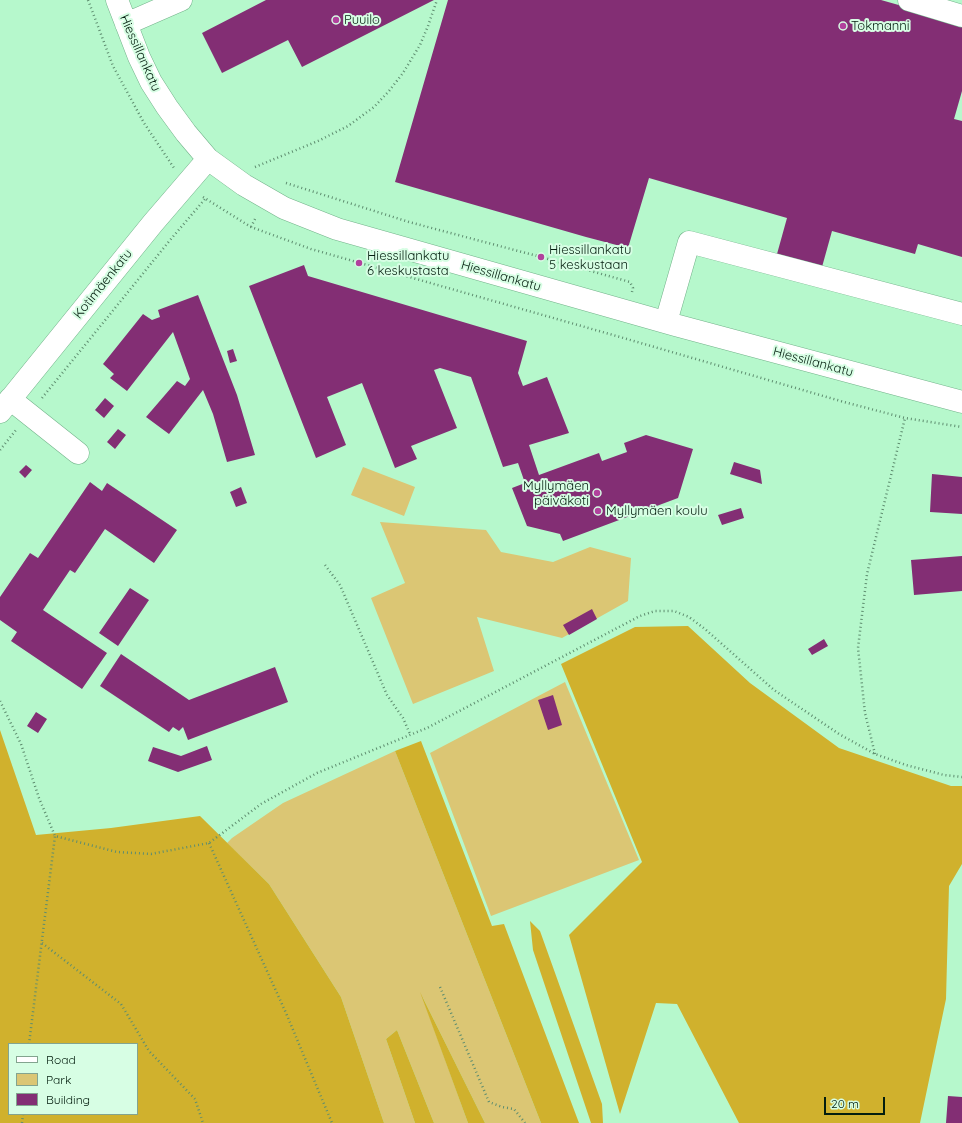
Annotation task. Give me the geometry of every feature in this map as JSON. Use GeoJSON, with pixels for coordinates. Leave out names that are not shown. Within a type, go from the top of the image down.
{"type":"FeatureCollection","features":[{"type":"Feature","properties":{"kind":"street","name":"Hiessillankatu"},"geometry":{"type":"LineString","coordinates":[[117,0],[151,82],[170,112],[186,133],[208,158],[244,185],[284,208],[337,229],[666,322],[962,402]]}},
{"type":"Feature","properties":{"kind":"street"},"geometry":{"type":"LineString","coordinates":[[126,24],[181,0]]}},
{"type":"Feature","properties":{"kind":"street"},"geometry":{"type":"LineString","coordinates":[[909,0],[962,16]]}},
{"type":"Feature","properties":{"kind":"street","name":"Kotimäenkatu"},"geometry":{"type":"LineString","coordinates":[[5,405],[153,223],[208,158]]}},
{"type":"Feature","properties":{"kind":"street"},"geometry":{"type":"LineString","coordinates":[[666,322],[689,242],[962,314]]}},
{"type":"Feature","properties":{"kind":"street"},"geometry":{"type":"LineString","coordinates":[[5,405],[29,414],[78,453]]}},
{"type":"Feature","properties":{"kind":"path"},"geometry":{"type":"LineString","coordinates":[[260,171],[254,167],[318,141],[348,126],[374,107],[403,73],[420,45],[437,0]]}},
{"type":"Feature","properties":{"kind":"path"},"geometry":{"type":"LineString","coordinates":[[0,450],[205,199]]}},
{"type":"Feature","properties":{"kind":"path"},"geometry":{"type":"LineString","coordinates":[[875,754],[865,713],[858,648],[867,574],[905,418]]}},
{"type":"Feature","properties":{"kind":"path"},"geometry":{"type":"LineString","coordinates":[[325,565],[340,585],[387,695],[403,718],[410,734]]}},
{"type":"Feature","properties":{"kind":"path"},"geometry":{"type":"LineString","coordinates":[[55,836],[117,852],[151,854],[209,843],[261,804],[311,777],[427,728],[640,616],[655,611],[674,611],[689,617],[705,629],[774,690],[839,734],[875,754],[906,766],[944,775],[962,777]]}},
{"type":"Feature","properties":{"kind":"path"},"geometry":{"type":"LineString","coordinates":[[0,701],[21,744],[39,798],[55,836],[29,1043]]}},
{"type":"Feature","properties":{"kind":"path"},"geometry":{"type":"LineString","coordinates":[[209,843],[286,1013],[332,1123]]}},
{"type":"Feature","properties":{"kind":"path"},"geometry":{"type":"LineString","coordinates":[[42,943],[121,1004],[149,1051],[195,1098],[203,1123]]}},
{"type":"Feature","properties":{"kind":"path"},"geometry":{"type":"LineString","coordinates":[[440,988],[489,1102],[502,1107],[514,1109],[526,1123]]}},
{"type":"Feature","properties":{"kind":"green space"},"geometry":{"type":"Polygon","coordinates":[[[363,467],[415,487],[404,516],[351,495],[363,467]]]}},
{"type":"Feature","properties":{"kind":"green space"},"geometry":{"type":"Polygon","coordinates":[[[380,522],[486,530],[501,552],[553,562],[590,547],[631,558],[628,601],[562,638],[477,617],[494,671],[413,704],[371,598],[405,583],[380,522]]]}},
{"type":"Feature","properties":{"kind":"green space"},"geometry":{"type":"Polygon","coordinates":[[[565,682],[639,860],[491,916],[430,753],[565,682]]]}},
{"type":"Feature","properties":{"kind":"green space"},"geometry":{"type":"Polygon","coordinates":[[[395,751],[541,1123],[485,1123],[422,996],[468,1123],[434,1123],[397,1030],[386,1039],[415,1123],[384,1123],[341,997],[269,884],[227,843],[283,803],[395,751]]]}},
{"type":"Feature","properties":{"kind":"shaded area"},"geometry":{"type":"Polygon","coordinates":[[[688,626],[750,683],[839,748],[951,786],[962,786],[962,864],[949,886],[946,999],[920,1123],[739,1123],[677,1004],[656,1003],[620,1114],[569,935],[642,862],[561,664],[635,627],[688,626]]]}},
{"type":"Feature","properties":{"kind":"shaded area"},"geometry":{"type":"Polygon","coordinates":[[[0,730],[36,835],[111,828],[200,816],[269,884],[341,997],[384,1123],[0,1123],[0,730]]]}},
{"type":"Feature","properties":{"kind":"shaded area"},"geometry":{"type":"Polygon","coordinates":[[[421,741],[492,926],[504,924],[579,1123],[541,1123],[395,751],[421,741]]]}},
{"type":"Feature","properties":{"kind":"shaded area"},"geometry":{"type":"Polygon","coordinates":[[[530,921],[540,931],[602,1104],[603,1123],[591,1123],[533,950],[530,921]]]}},
{"type":"Feature","properties":{"kind":"shaded area"},"geometry":{"type":"Polygon","coordinates":[[[420,992],[485,1123],[468,1123],[420,992]]]}},
{"type":"Feature","properties":{"kind":"shaded area"},"geometry":{"type":"Polygon","coordinates":[[[397,1030],[434,1123],[415,1123],[386,1039],[397,1030]]]}},
{"type":"Feature","properties":{"kind":"building","name":"Puuilo"},"geometry":{"type":"Polygon","coordinates":[[[266,0],[434,0],[302,67],[288,40],[222,73],[202,33],[266,0]]]}},
{"type":"Feature","properties":{"kind":"building"},"geometry":{"type":"Polygon","coordinates":[[[448,0],[881,0],[962,23],[962,91],[954,119],[962,121],[962,257],[918,244],[915,254],[832,231],[822,267],[777,254],[787,218],[649,178],[628,248],[395,182],[448,0]]]}},
{"type":"Feature","properties":{"kind":"building"},"geometry":{"type":"Polygon","coordinates":[[[304,265],[308,276],[527,341],[518,373],[523,386],[547,377],[569,433],[529,445],[539,475],[599,453],[602,461],[627,452],[624,443],[646,435],[693,449],[678,498],[563,541],[560,534],[527,526],[512,488],[525,483],[518,463],[503,467],[471,377],[440,368],[434,370],[457,428],[411,446],[417,459],[395,468],[362,383],[327,397],[346,445],[316,458],[249,286],[304,265]]]}},
{"type":"Feature","properties":{"kind":"building"},"geometry":{"type":"Polygon","coordinates":[[[198,295],[237,395],[255,455],[227,462],[213,414],[203,390],[169,434],[146,417],[177,381],[185,386],[190,379],[173,332],[127,391],[110,378],[114,374],[103,364],[143,314],[152,320],[160,317],[158,310],[198,295]]]}},
{"type":"Feature","properties":{"kind":"building"},"geometry":{"type":"Polygon","coordinates":[[[233,349],[237,361],[230,363],[227,351],[233,349]]]}},
{"type":"Feature","properties":{"kind":"building"},"geometry":{"type":"Polygon","coordinates":[[[105,398],[114,406],[104,418],[95,410],[105,398]]]}},
{"type":"Feature","properties":{"kind":"building"},"geometry":{"type":"Polygon","coordinates":[[[118,429],[126,435],[115,449],[107,442],[118,429]]]}},
{"type":"Feature","properties":{"kind":"building"},"geometry":{"type":"Polygon","coordinates":[[[734,462],[760,470],[762,484],[730,474],[734,462]]]}},
{"type":"Feature","properties":{"kind":"building"},"geometry":{"type":"Polygon","coordinates":[[[26,465],[32,470],[25,478],[19,472],[26,465]]]}},
{"type":"Feature","properties":{"kind":"building"},"geometry":{"type":"Polygon","coordinates":[[[932,474],[962,477],[962,514],[930,512],[932,474]]]}},
{"type":"Feature","properties":{"kind":"building"},"geometry":{"type":"Polygon","coordinates":[[[90,482],[102,491],[107,483],[177,530],[154,563],[105,529],[75,573],[70,570],[43,610],[107,653],[82,689],[11,641],[17,632],[0,620],[0,597],[30,553],[38,558],[90,482]]]}},
{"type":"Feature","properties":{"kind":"building"},"geometry":{"type":"Polygon","coordinates":[[[241,487],[247,503],[236,507],[230,492],[241,487]]]}},
{"type":"Feature","properties":{"kind":"building"},"geometry":{"type":"Polygon","coordinates":[[[741,508],[744,518],[722,525],[718,515],[741,508]]]}},
{"type":"Feature","properties":{"kind":"building"},"geometry":{"type":"Polygon","coordinates":[[[962,556],[962,591],[914,595],[911,560],[962,556]]]}},
{"type":"Feature","properties":{"kind":"building"},"geometry":{"type":"Polygon","coordinates":[[[130,588],[149,600],[118,646],[99,633],[130,588]]]}},
{"type":"Feature","properties":{"kind":"building"},"geometry":{"type":"Polygon","coordinates":[[[592,609],[597,619],[569,635],[563,625],[592,609]]]}},
{"type":"Feature","properties":{"kind":"building"},"geometry":{"type":"Polygon","coordinates":[[[824,639],[828,646],[812,655],[808,649],[824,639]]]}},
{"type":"Feature","properties":{"kind":"building"},"geometry":{"type":"Polygon","coordinates":[[[121,654],[189,700],[275,667],[288,702],[188,740],[183,727],[179,731],[173,727],[169,732],[100,686],[121,654]]]}},
{"type":"Feature","properties":{"kind":"building"},"geometry":{"type":"Polygon","coordinates":[[[553,695],[562,725],[548,730],[538,700],[553,695]]]}},
{"type":"Feature","properties":{"kind":"building"},"geometry":{"type":"Polygon","coordinates":[[[36,712],[47,719],[38,733],[27,726],[36,712]]]}},
{"type":"Feature","properties":{"kind":"building"},"geometry":{"type":"Polygon","coordinates":[[[207,746],[212,760],[178,772],[148,761],[153,747],[181,756],[207,746]]]}},
{"type":"Feature","properties":{"kind":"building"},"geometry":{"type":"Polygon","coordinates":[[[948,1096],[962,1097],[962,1123],[946,1123],[948,1096]]]}},
{"type":"Feature","properties":{"kind":"place","name":"Puuilo"},"geometry":{"type":"Point","coordinates":[336,20]}},
{"type":"Feature","properties":{"kind":"place","name":"Tokmanni"},"geometry":{"type":"Point","coordinates":[843,26]}},
{"type":"Feature","properties":{"kind":"place","name":"Hiessillankatu 5 keskustaan"},"geometry":{"type":"Point","coordinates":[541,257]}},
{"type":"Feature","properties":{"kind":"place","name":"Hiessillankatu 6 keskustasta"},"geometry":{"type":"Point","coordinates":[359,263]}},
{"type":"Feature","properties":{"kind":"place","name":"Myllymäen päiväkoti"},"geometry":{"type":"Point","coordinates":[597,493]}},
{"type":"Feature","properties":{"kind":"place","name":"Myllymäen koulu"},"geometry":{"type":"Point","coordinates":[598,511]}}]}
